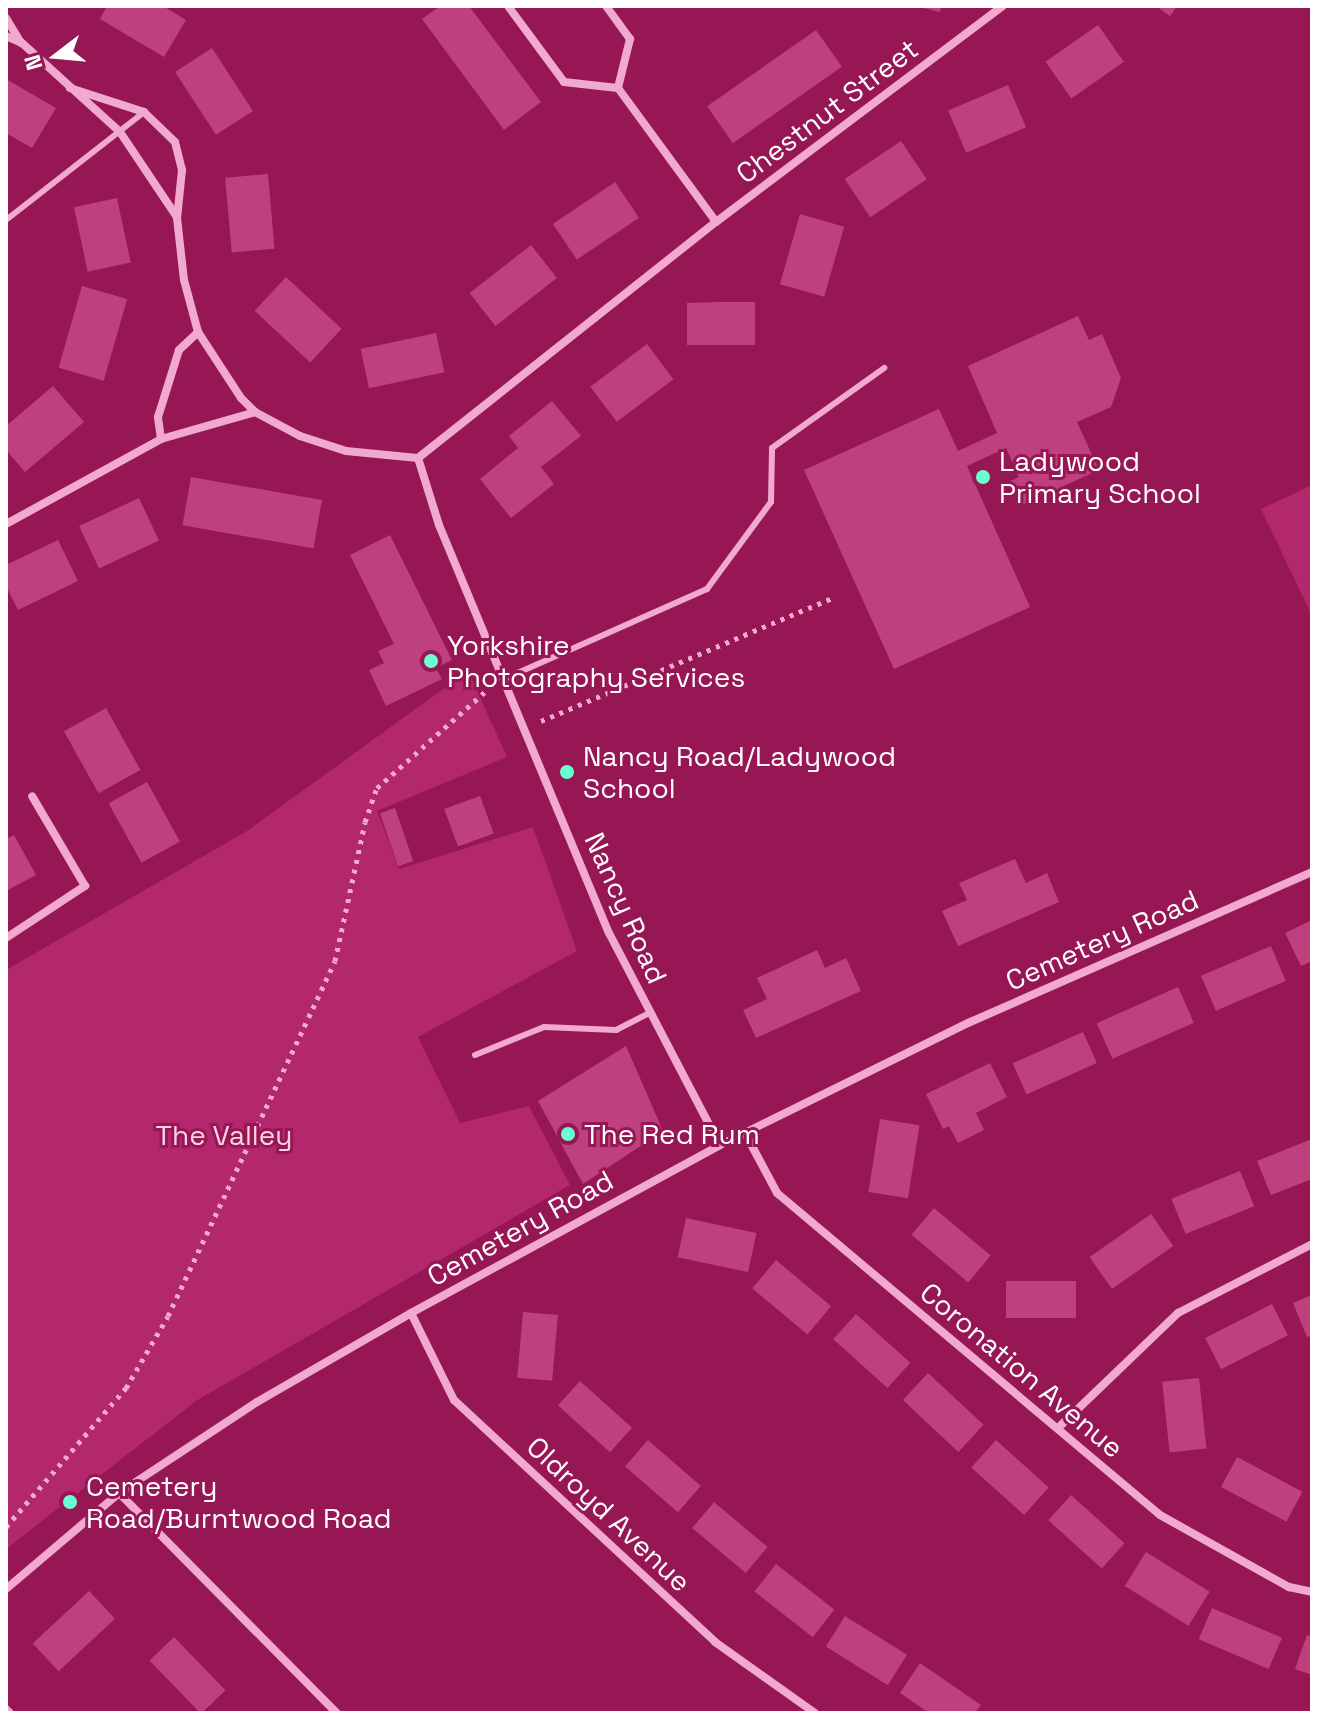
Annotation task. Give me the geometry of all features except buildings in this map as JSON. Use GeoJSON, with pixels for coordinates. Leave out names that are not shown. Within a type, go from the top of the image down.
{"type":"FeatureCollection","features":[{"type":"Feature","properties":{"kind":"street"},"geometry":{"type":"LineString","coordinates":[[70,88],[144,112],[175,142],[182,170],[177,218],[184,280],[198,332],[222,375],[255,412],[346,451],[418,458],[716,222],[618,88],[564,82],[508,6]]}},
{"type":"Feature","properties":{"kind":"street"},"geometry":{"type":"LineString","coordinates":[[606,6],[630,39],[618,88]]}},
{"type":"Feature","properties":{"kind":"street","name":"Chestnut Street"},"geometry":{"type":"LineString","coordinates":[[716,222],[1003,6]]}},
{"type":"Feature","properties":{"kind":"street"},"geometry":{"type":"LineString","coordinates":[[6,18],[22,43],[120,132],[177,218]]}},
{"type":"Feature","properties":{"kind":"street"},"geometry":{"type":"LineString","coordinates":[[6,36],[22,43]]}},
{"type":"Feature","properties":{"kind":"street"},"geometry":{"type":"LineString","coordinates":[[161,439],[158,417],[179,350],[198,332]]}},
{"type":"Feature","properties":{"kind":"street"},"geometry":{"type":"LineString","coordinates":[[6,524],[161,439],[255,412]]}},
{"type":"Feature","properties":{"kind":"street","name":"Nancy Road"},"geometry":{"type":"LineString","coordinates":[[418,458],[439,525],[609,933],[720,1145]]}},
{"type":"Feature","properties":{"kind":"street"},"geometry":{"type":"LineString","coordinates":[[6,938],[85,886],[32,796]]}},
{"type":"Feature","properties":{"kind":"street","name":"Cemetery Road"},"geometry":{"type":"LineString","coordinates":[[6,1589],[119,1493],[257,1402],[411,1313],[720,1145],[968,1023],[1312,872]]}},
{"type":"Feature","properties":{"kind":"street","name":"Coronation Avenue"},"geometry":{"type":"LineString","coordinates":[[745,1133],[777,1193],[1160,1515],[1289,1587],[1312,1592]]}},
{"type":"Feature","properties":{"kind":"street"},"geometry":{"type":"LineString","coordinates":[[1058,1428],[1178,1313],[1312,1244]]}},
{"type":"Feature","properties":{"kind":"street","name":"Oldroyd Avenue"},"geometry":{"type":"LineString","coordinates":[[411,1313],[454,1400],[715,1642],[815,1713]]}},
{"type":"Feature","properties":{"kind":"street"},"geometry":{"type":"LineString","coordinates":[[119,1493],[337,1713]]}},
{"type":"Feature","properties":{"kind":"street"},"geometry":{"type":"LineString","coordinates":[[6,1709],[10,1713]]}},
{"type":"Feature","properties":{"kind":"lane"},"geometry":{"type":"LineString","coordinates":[[6,220],[144,112]]}},
{"type":"Feature","properties":{"kind":"lane"},"geometry":{"type":"LineString","coordinates":[[504,679],[707,589],[771,502],[772,448],[884,368]]}},
{"type":"Feature","properties":{"kind":"lane"},"geometry":{"type":"LineString","coordinates":[[475,1055],[544,1027],[616,1030],[649,1013]]}},
{"type":"Feature","properties":{"kind":"path"},"geometry":{"type":"LineString","coordinates":[[525,728],[835,597]]}},
{"type":"Feature","properties":{"kind":"path"},"geometry":{"type":"LineString","coordinates":[[6,1527],[126,1388],[168,1316],[335,961],[365,822],[377,788],[468,704],[504,679]]}},
{"type":"Feature","properties":{"kind":"green space"},"geometry":{"type":"Polygon","coordinates":[[[1312,485],[1312,616],[1261,509],[1312,485]]]}},
{"type":"Feature","properties":{"kind":"green space","name":"The Valley"},"geometry":{"type":"Polygon","coordinates":[[[468,671],[507,757],[377,811],[399,869],[533,827],[577,951],[418,1037],[460,1123],[529,1106],[570,1185],[196,1401],[6,1549],[6,970],[247,831],[468,671]]]}},
{"type":"Feature","properties":{"kind":"place","name":"Ladywood Primary School"},"geometry":{"type":"Point","coordinates":[983,477]}},
{"type":"Feature","properties":{"kind":"place","name":"Yorkshire Photography Services"},"geometry":{"type":"Point","coordinates":[431,661]}},
{"type":"Feature","properties":{"kind":"place","name":"Nancy Road/Ladywood School"},"geometry":{"type":"Point","coordinates":[567,772]}},
{"type":"Feature","properties":{"kind":"place","name":"The Red Rum"},"geometry":{"type":"Point","coordinates":[568,1134]}},
{"type":"Feature","properties":{"kind":"place","name":"Cemetery Road/Burntwood Road"},"geometry":{"type":"Point","coordinates":[70,1502]}}]}
